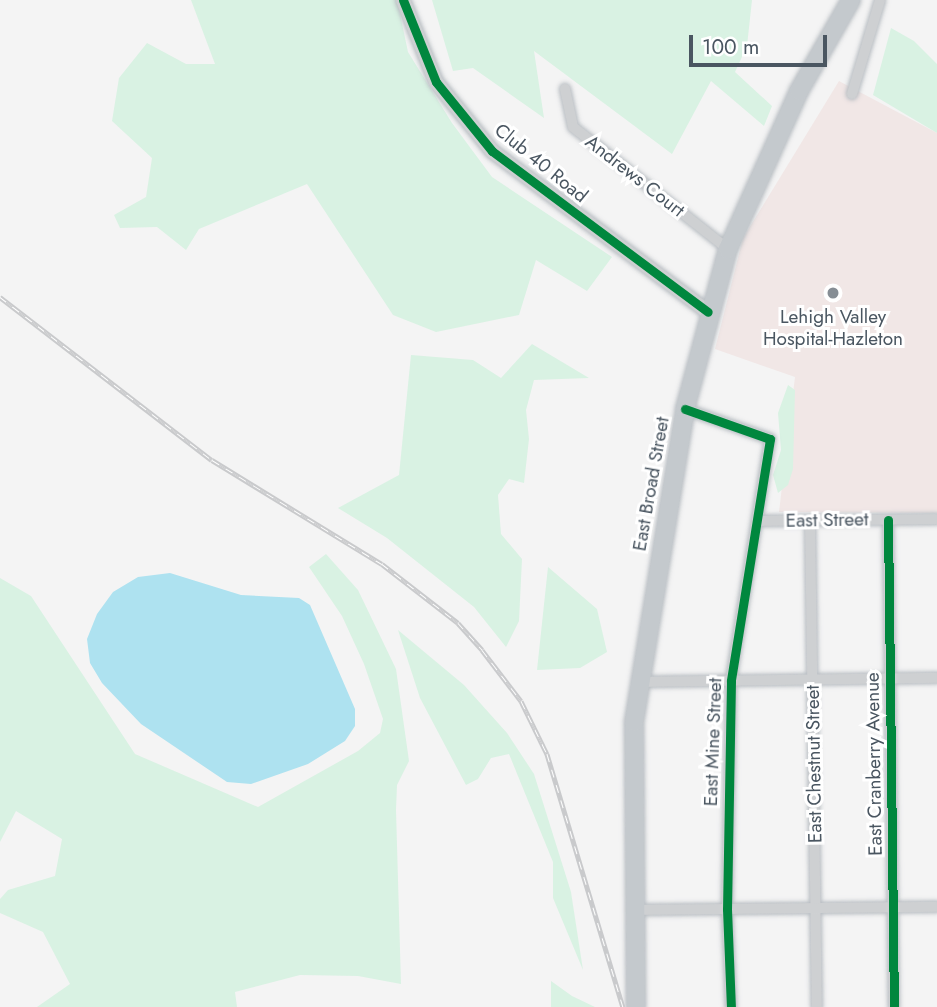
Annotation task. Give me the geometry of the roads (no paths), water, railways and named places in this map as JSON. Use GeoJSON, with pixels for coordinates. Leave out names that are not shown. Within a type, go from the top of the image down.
{"type":"FeatureCollection","features":[{"type":"Feature","properties":{"kind":"highway","name":"East Broad Street"},"geometry":{"type":"LineString","coordinates":[[636,1007],[634,722],[638,682],[685,409],[708,312],[728,249],[799,91],[850,0]]}},
{"type":"Feature","properties":{"kind":"street","name":"Club 40 Road"},"geometry":{"type":"LineString","coordinates":[[403,0],[436,82],[492,150],[708,312]]}},
{"type":"Feature","properties":{"kind":"street"},"geometry":{"type":"LineString","coordinates":[[852,94],[880,0]]}},
{"type":"Feature","properties":{"kind":"street","name":"Andrews Court"},"geometry":{"type":"LineString","coordinates":[[565,89],[573,127],[728,249]]}},
{"type":"Feature","properties":{"kind":"street","name":"East Mine Street"},"geometry":{"type":"LineString","coordinates":[[685,409],[770,439],[731,681],[727,909],[731,1007]]}},
{"type":"Feature","properties":{"kind":"street","name":"East Street"},"geometry":{"type":"LineString","coordinates":[[758,521],[937,519]]}},
{"type":"Feature","properties":{"kind":"street","name":"East Chestnut Street"},"geometry":{"type":"LineString","coordinates":[[810,520],[817,1007]]}},
{"type":"Feature","properties":{"kind":"street","name":"East Cranberry Avenue"},"geometry":{"type":"LineString","coordinates":[[888,520],[894,1007]]}},
{"type":"Feature","properties":{"kind":"street"},"geometry":{"type":"LineString","coordinates":[[638,682],[937,678]]}},
{"type":"Feature","properties":{"kind":"street"},"geometry":{"type":"LineString","coordinates":[[635,910],[937,907]]}},
{"type":"Feature","properties":{"kind":"water"},"geometry":{"type":"Polygon","coordinates":[[[170,573],[241,595],[299,598],[310,605],[355,709],[355,726],[345,741],[308,764],[251,784],[227,782],[141,724],[102,683],[90,663],[87,639],[97,614],[113,592],[138,577],[170,573]]]}},
{"type":"Feature","properties":{"kind":"railway"},"geometry":{"type":"LineString","coordinates":[[0,297],[212,460],[382,564],[458,623],[482,650],[521,701],[547,754],[623,1007]]}},
{"type":"Feature","properties":{"kind":"place","name":"Lehigh Valley Hospital-Hazleton"},"geometry":{"type":"Point","coordinates":[833,293]}}]}
